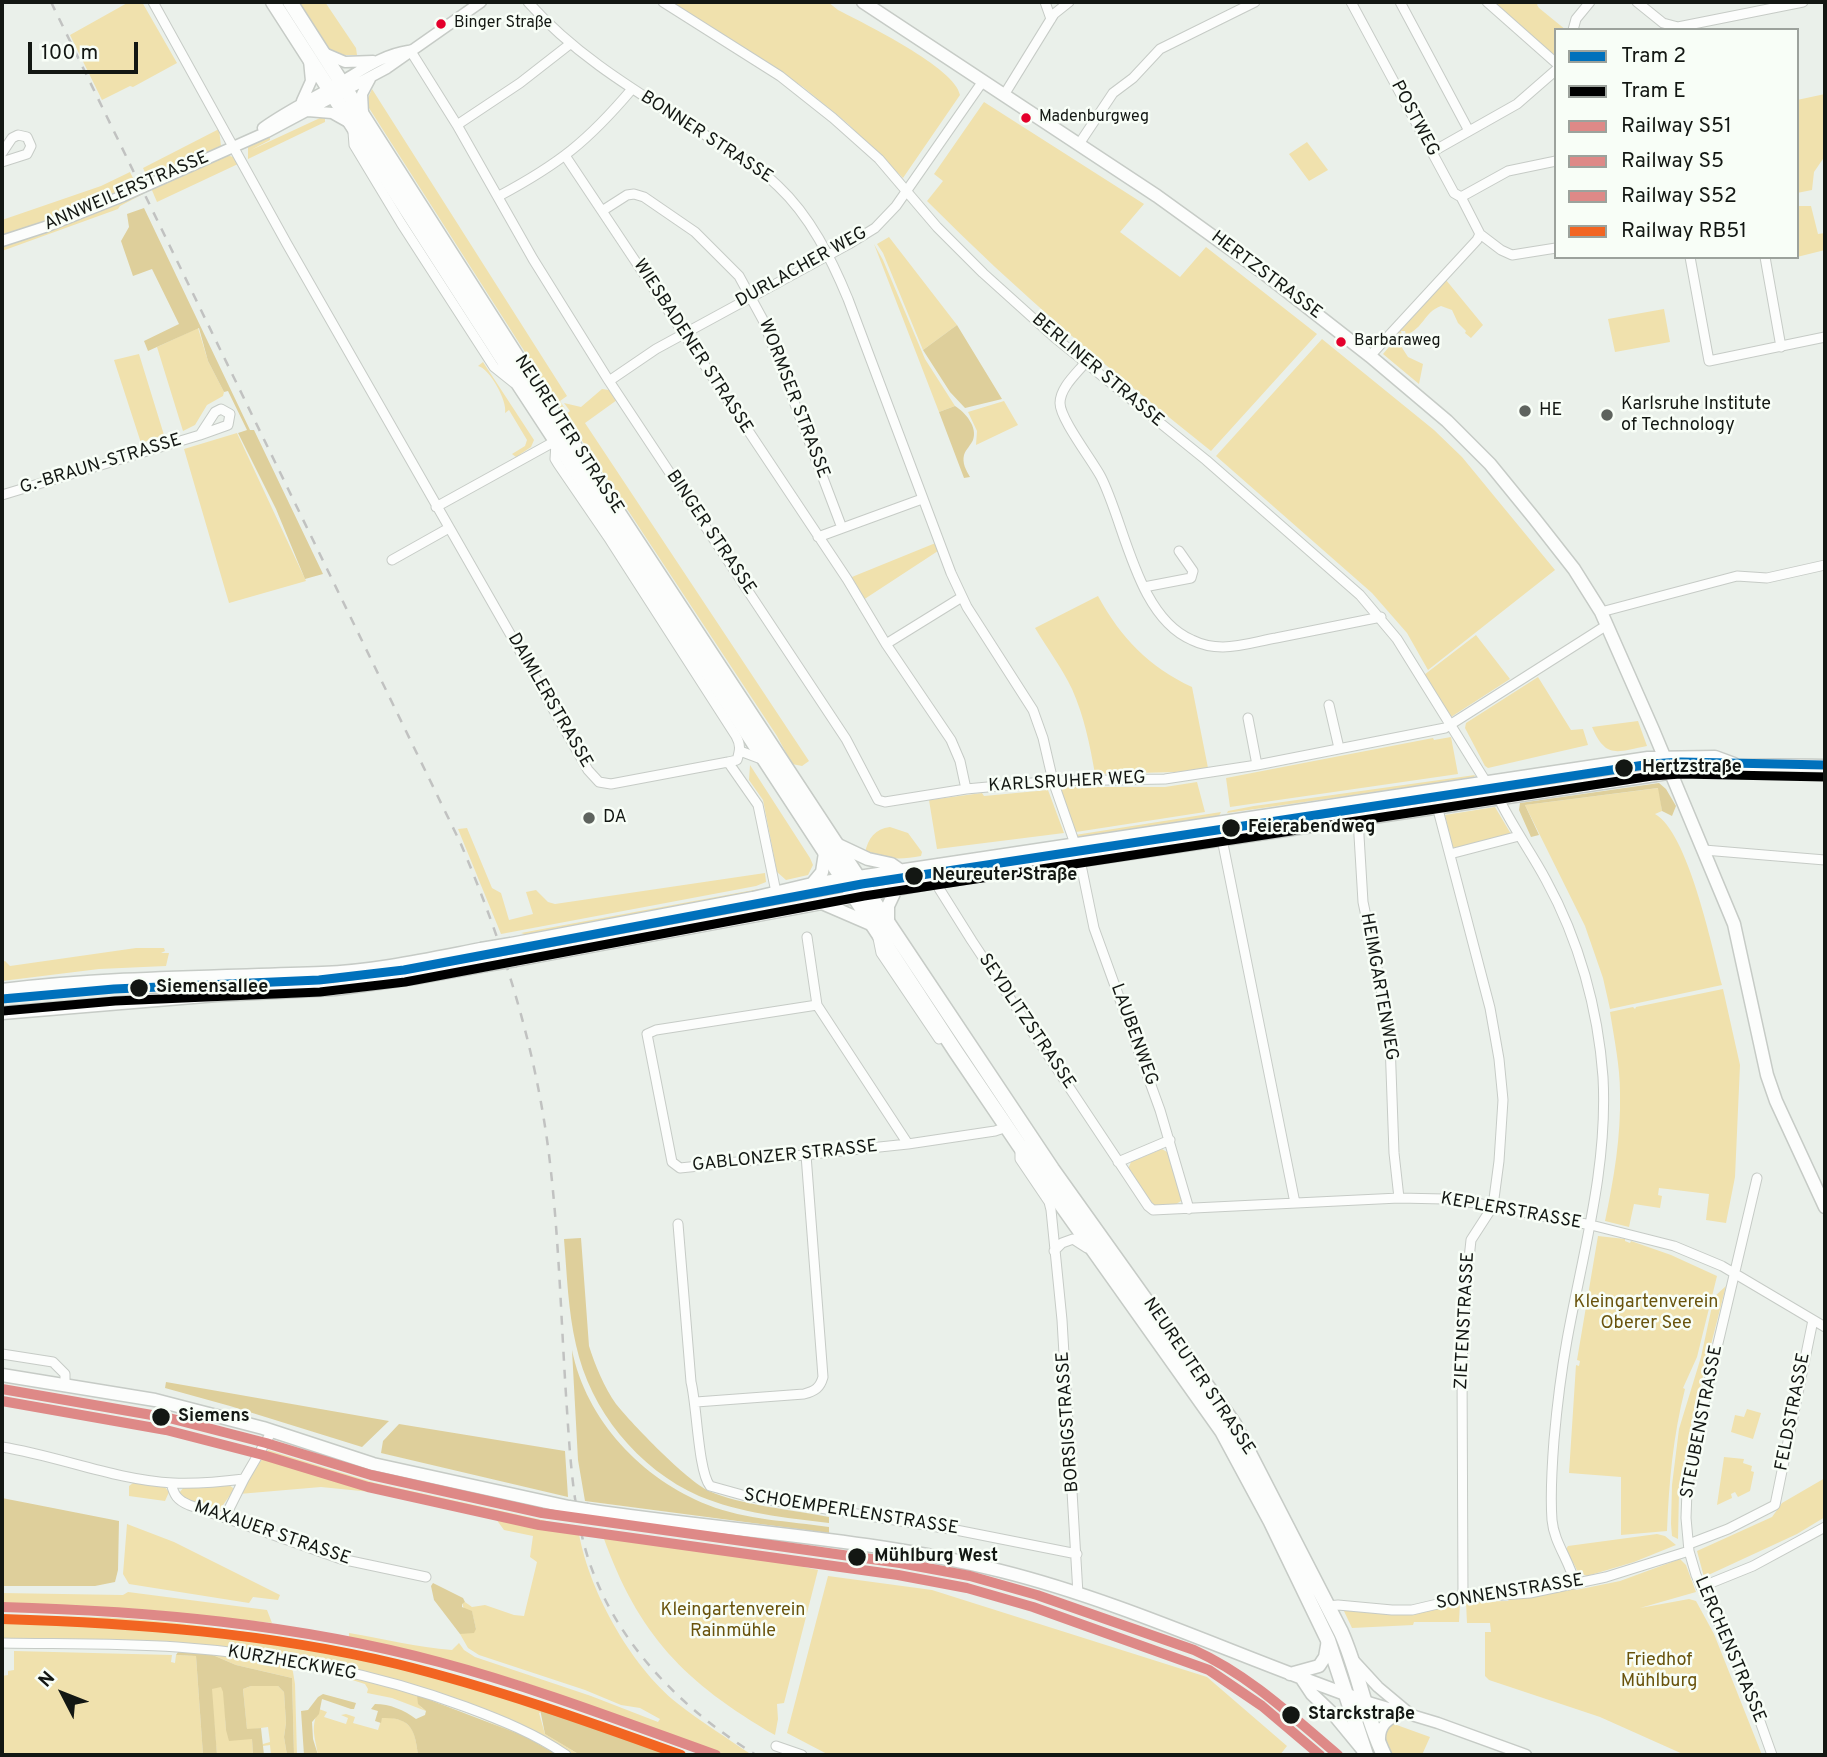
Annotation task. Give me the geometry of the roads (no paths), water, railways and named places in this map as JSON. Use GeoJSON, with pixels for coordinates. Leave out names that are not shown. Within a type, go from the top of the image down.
{"type":"FeatureCollection","features":[{"type":"Feature","properties":{"kind":"main road","name":"NEUREUTER STRASSE"},"geometry":{"type":"LineString","coordinates":[[273,2],[308,55],[363,115],[764,760],[830,848]]}},
{"type":"Feature","properties":{"kind":"main road","name":"NEUREUTER STRASSE"},"geometry":{"type":"LineString","coordinates":[[290,2],[324,53],[353,127],[520,386],[561,437],[861,896],[956,1052],[1013,1123],[1019,1145],[1222,1431],[1271,1522],[1328,1640],[1347,1695]]}},
{"type":"Feature","properties":{"kind":"main road","name":"HERTZSTRASSE"},"geometry":{"type":"LineString","coordinates":[[863,2],[1224,243],[1370,356],[1447,421],[1490,464],[1566,559],[1607,625],[1734,924],[1767,1075],[1825,1208]]}},
{"type":"Feature","properties":{"kind":"main road"},"geometry":{"type":"LineString","coordinates":[[2,990],[95,981],[323,973],[408,963],[753,898],[812,884],[1486,782],[1664,757],[1715,757],[1734,764]]}},
{"type":"Feature","properties":{"kind":"main road"},"geometry":{"type":"LineString","coordinates":[[2,1013],[335,989],[516,960],[936,882],[1437,806],[1734,764],[1825,766]]}},
{"type":"Feature","properties":{"kind":"main road"},"geometry":{"type":"LineString","coordinates":[[1075,844],[1080,860]]}},
{"type":"Feature","properties":{"kind":"main road"},"geometry":{"type":"LineString","coordinates":[[812,884],[822,872],[830,848],[891,864],[901,871]]}},
{"type":"Feature","properties":{"kind":"main road"},"geometry":{"type":"LineString","coordinates":[[822,903],[879,927],[896,889]]}},
{"type":"Feature","properties":{"kind":"main road","name":"NEUREUTER STRASSE"},"geometry":{"type":"LineString","coordinates":[[879,927],[1013,1123],[1234,1424],[1353,1660],[1382,1752]]}},
{"type":"Feature","properties":{"kind":"main road"},"geometry":{"type":"LineString","coordinates":[[181,977],[189,998]]}},
{"type":"Feature","properties":{"kind":"main road"},"geometry":{"type":"LineString","coordinates":[[2,1375],[155,1400],[272,1431],[373,1464],[569,1507],[905,1552],[1002,1571],[1079,1594],[1189,1634],[1288,1675],[1365,1701]]}},
{"type":"Feature","properties":{"kind":"main road"},"geometry":{"type":"LineString","coordinates":[[1288,1675],[1319,1666],[1324,1660],[1328,1640]]}},
{"type":"Feature","properties":{"kind":"main road"},"geometry":{"type":"LineString","coordinates":[[1302,1679],[1312,1695],[1335,1716],[1366,1754]]}},
{"type":"Feature","properties":{"kind":"main road"},"geometry":{"type":"LineString","coordinates":[[1347,1695],[1366,1754]]}},
{"type":"Feature","properties":{"kind":"street","name":"DAIMLERSTRASSE"},"geometry":{"type":"LineString","coordinates":[[153,2],[436,507],[593,778],[611,784],[728,762]]}},
{"type":"Feature","properties":{"kind":"street"},"geometry":{"type":"LineString","coordinates":[[339,89],[375,75],[481,2]]}},
{"type":"Feature","properties":{"kind":"street","name":"BONNER STRASSE"},"geometry":{"type":"LineString","coordinates":[[528,2],[570,44],[632,89],[750,163],[775,182],[800,211],[829,256],[848,299],[922,499],[962,597],[1033,710],[1053,781],[1075,844]]}},
{"type":"Feature","properties":{"kind":"street","name":"BERLINER STRASSE"},"geometry":{"type":"LineString","coordinates":[[663,2],[789,83],[864,146],[937,227],[983,273],[1085,363],[1206,460],[1360,596],[1381,617],[1397,639],[1486,782]]}},
{"type":"Feature","properties":{"kind":"street"},"geometry":{"type":"LineString","coordinates":[[1045,2],[1051,19]]}},
{"type":"Feature","properties":{"kind":"street"},"geometry":{"type":"LineString","coordinates":[[1004,95],[1051,19],[1059,8],[1069,2]]}},
{"type":"Feature","properties":{"kind":"street"},"geometry":{"type":"LineString","coordinates":[[1079,144],[1112,93],[1133,78],[1160,49],[1255,2]]}},
{"type":"Feature","properties":{"kind":"street","name":"POSTWEG"},"geometry":{"type":"LineString","coordinates":[[1351,2],[1454,193],[1461,197],[1480,234]]}},
{"type":"Feature","properties":{"kind":"street"},"geometry":{"type":"LineString","coordinates":[[1400,2],[1469,131]]}},
{"type":"Feature","properties":{"kind":"street"},"geometry":{"type":"LineString","coordinates":[[1487,2],[1554,61]]}},
{"type":"Feature","properties":{"kind":"street"},"geometry":{"type":"LineString","coordinates":[[1574,28],[1576,19],[1590,2]]}},
{"type":"Feature","properties":{"kind":"street"},"geometry":{"type":"LineString","coordinates":[[1637,2],[1663,23],[1678,27],[1803,2]]}},
{"type":"Feature","properties":{"kind":"street"},"geometry":{"type":"LineString","coordinates":[[457,125],[503,96],[570,44]]}},
{"type":"Feature","properties":{"kind":"street"},"geometry":{"type":"LineString","coordinates":[[339,89],[379,61],[395,53],[410,50]]}},
{"type":"Feature","properties":{"kind":"street","name":"BINGER STRASSE"},"geometry":{"type":"LineString","coordinates":[[410,50],[457,125],[533,259],[609,381],[846,738],[878,800]]}},
{"type":"Feature","properties":{"kind":"street"},"geometry":{"type":"LineString","coordinates":[[324,53],[349,62],[379,61]]}},
{"type":"Feature","properties":{"kind":"street"},"geometry":{"type":"LineString","coordinates":[[308,55],[309,88],[304,107],[332,113],[353,127]]}},
{"type":"Feature","properties":{"kind":"street"},"geometry":{"type":"LineString","coordinates":[[1432,152],[1517,104],[1554,72]]}},
{"type":"Feature","properties":{"kind":"street"},"geometry":{"type":"LineString","coordinates":[[363,115],[363,89],[375,75]]}},
{"type":"Feature","properties":{"kind":"street","name":"DURLACHER WEG"},"geometry":{"type":"LineString","coordinates":[[609,381],[683,334],[829,256],[875,228],[907,191],[983,81]]}},
{"type":"Feature","properties":{"kind":"street","name":"ANNWEILERSTRASSE"},"geometry":{"type":"LineString","coordinates":[[2,240],[45,227],[122,196],[250,139],[339,89]]}},
{"type":"Feature","properties":{"kind":"street"},"geometry":{"type":"LineString","coordinates":[[499,197],[565,157],[592,134],[632,89]]}},
{"type":"Feature","properties":{"kind":"street","name":"NEUREUTER STRASSE"},"geometry":{"type":"LineString","coordinates":[[353,127],[354,145],[486,355],[494,367],[520,386]]}},
{"type":"Feature","properties":{"kind":"street"},"geometry":{"type":"LineString","coordinates":[[2,153],[12,138],[18,135],[27,137],[31,146],[27,155],[2,162]]}},
{"type":"Feature","properties":{"kind":"street","name":"WIESBADENER STRASSE"},"geometry":{"type":"LineString","coordinates":[[565,157],[955,747],[966,789]]}},
{"type":"Feature","properties":{"kind":"street"},"geometry":{"type":"LineString","coordinates":[[1461,197],[1508,171],[1554,162]]}},
{"type":"Feature","properties":{"kind":"street","name":"WORMSER STRASSE"},"geometry":{"type":"LineString","coordinates":[[602,211],[628,195],[644,197],[685,223],[739,276],[752,297],[842,528]]}},
{"type":"Feature","properties":{"kind":"street"},"geometry":{"type":"LineString","coordinates":[[1370,356],[1480,234],[1512,255],[1554,248]]}},
{"type":"Feature","properties":{"kind":"street"},"geometry":{"type":"LineString","coordinates":[[1690,259],[1709,361],[1825,337]]}},
{"type":"Feature","properties":{"kind":"street"},"geometry":{"type":"LineString","coordinates":[[1765,259],[1781,347]]}},
{"type":"Feature","properties":{"kind":"street"},"geometry":{"type":"LineString","coordinates":[[1085,363],[1064,389],[1060,401],[1061,410],[1104,484],[1128,555],[1144,587],[1161,614],[1177,632],[1216,647],[1235,646],[1381,617]]}},
{"type":"Feature","properties":{"kind":"street","name":"G.-BRAUN-STRASSE"},"geometry":{"type":"LineString","coordinates":[[2,495],[200,435]]}},
{"type":"Feature","properties":{"kind":"street"},"geometry":{"type":"LineString","coordinates":[[436,507],[561,437]]}},
{"type":"Feature","properties":{"kind":"street","name":"NEUREUTER STRASSE"},"geometry":{"type":"LineString","coordinates":[[561,437],[555,459],[736,736],[740,751]]}},
{"type":"Feature","properties":{"kind":"street"},"geometry":{"type":"LineString","coordinates":[[818,537],[922,499]]}},
{"type":"Feature","properties":{"kind":"street"},"geometry":{"type":"LineString","coordinates":[[392,560],[449,528]]}},
{"type":"Feature","properties":{"kind":"street"},"geometry":{"type":"LineString","coordinates":[[1144,587],[1191,578],[1191,568],[1179,551]]}},
{"type":"Feature","properties":{"kind":"street"},"geometry":{"type":"LineString","coordinates":[[1601,612],[1737,576],[1767,578],[1825,565]]}},
{"type":"Feature","properties":{"kind":"street"},"geometry":{"type":"LineString","coordinates":[[886,645],[962,597]]}},
{"type":"Feature","properties":{"kind":"street","name":"KARLSRUHER WEG"},"geometry":{"type":"LineString","coordinates":[[878,800],[885,802],[966,789],[1053,781],[1165,779],[1257,765],[1445,728],[1607,625]]}},
{"type":"Feature","properties":{"kind":"street"},"geometry":{"type":"LineString","coordinates":[[1329,705],[1339,748]]}},
{"type":"Feature","properties":{"kind":"street"},"geometry":{"type":"LineString","coordinates":[[1248,718],[1257,765]]}},
{"type":"Feature","properties":{"kind":"street"},"geometry":{"type":"LineString","coordinates":[[764,760],[740,751],[737,760],[728,762],[758,805],[776,892]]}},
{"type":"Feature","properties":{"kind":"street"},"geometry":{"type":"LineString","coordinates":[[1498,797],[1545,878],[1582,964],[1594,1014],[1603,1076],[1604,1126],[1599,1179],[1564,1361],[1553,1458],[1553,1527],[1557,1541],[1572,1568],[1575,1584]]}},
{"type":"Feature","properties":{"kind":"street","name":"ZIETENSTRASSE"},"geometry":{"type":"LineString","coordinates":[[1437,806],[1490,1008],[1499,1059],[1503,1114],[1493,1206],[1471,1240],[1465,1296],[1462,1366],[1463,1598]]}},
{"type":"Feature","properties":{"kind":"street","name":"HEIMGARTENWEG"},"geometry":{"type":"LineString","coordinates":[[1358,818],[1363,902],[1390,1042],[1394,1153],[1399,1198]]}},
{"type":"Feature","properties":{"kind":"street"},"geometry":{"type":"LineString","coordinates":[[1450,854],[1519,836]]}},
{"type":"Feature","properties":{"kind":"street"},"geometry":{"type":"LineString","coordinates":[[1222,839],[1295,1203]]}},
{"type":"Feature","properties":{"kind":"street"},"geometry":{"type":"LineString","coordinates":[[1704,850],[1825,860]]}},
{"type":"Feature","properties":{"kind":"street","name":"LAUBENWEG"},"geometry":{"type":"LineString","coordinates":[[1080,860],[1094,929],[1170,1140],[1189,1209]]}},
{"type":"Feature","properties":{"kind":"street","name":"SEYDLITZSTRASSE"},"geometry":{"type":"LineString","coordinates":[[936,882],[1118,1162],[1153,1210]]}},
{"type":"Feature","properties":{"kind":"street","name":"GABLONZER STRASSE"},"geometry":{"type":"LineString","coordinates":[[807,937],[817,1005],[908,1144]]}},
{"type":"Feature","properties":{"kind":"street","name":"GABLONZER STRASSE"},"geometry":{"type":"LineString","coordinates":[[817,1005],[656,1030],[648,1034],[672,1162],[680,1168],[908,1144],[995,1131],[1013,1123]]}},
{"type":"Feature","properties":{"kind":"street"},"geometry":{"type":"LineString","coordinates":[[1118,1162],[1170,1140]]}},
{"type":"Feature","properties":{"kind":"street","name":"BORSIGSTRASSE"},"geometry":{"type":"LineString","coordinates":[[1019,1145],[1020,1159],[1049,1202],[1062,1320],[1079,1594]]}},
{"type":"Feature","properties":{"kind":"street"},"geometry":{"type":"LineString","coordinates":[[696,1402],[804,1394],[821,1386],[822,1366],[806,1155]]}},
{"type":"Feature","properties":{"kind":"street","name":"STEUBENSTRASSE"},"geometry":{"type":"LineString","coordinates":[[1689,1548],[1685,1518],[1687,1489],[1710,1376],[1757,1178]]}},
{"type":"Feature","properties":{"kind":"street","name":"KEPLERSTRASSE"},"geometry":{"type":"LineString","coordinates":[[1153,1210],[1399,1198],[1444,1199],[1493,1206],[1591,1225],[1674,1246],[1723,1266],[1825,1327]]}},
{"type":"Feature","properties":{"kind":"street","name":"SCHOEMPERLENSTRASSE"},"geometry":{"type":"LineString","coordinates":[[678,1224],[690,1370],[704,1475],[712,1487],[747,1496],[956,1530],[1077,1554]]}},
{"type":"Feature","properties":{"kind":"street"},"geometry":{"type":"LineString","coordinates":[[1054,1251],[1062,1243],[1073,1240],[1094,1252]]}},
{"type":"Feature","properties":{"kind":"street","name":"FELDSTRASSE"},"geometry":{"type":"LineString","coordinates":[[1775,1505],[1812,1320]]}},
{"type":"Feature","properties":{"kind":"street"},"geometry":{"type":"LineString","coordinates":[[2,1354],[53,1362],[65,1374],[65,1384]]}},
{"type":"Feature","properties":{"kind":"street"},"geometry":{"type":"LineString","coordinates":[[225,1517],[272,1431]]}},
{"type":"Feature","properties":{"kind":"street"},"geometry":{"type":"LineString","coordinates":[[2,1447],[167,1482],[208,1483],[244,1479]]}},
{"type":"Feature","properties":{"kind":"street","name":"MAXAUER STRASSE"},"geometry":{"type":"LineString","coordinates":[[167,1482],[180,1501],[341,1559],[426,1577]]}},
{"type":"Feature","properties":{"kind":"street","name":"SONNENSTRASSE"},"geometry":{"type":"LineString","coordinates":[[1328,1606],[1412,1610],[1463,1598],[1530,1594],[1606,1577],[1689,1548],[1775,1505]]}},
{"type":"Feature","properties":{"kind":"street"},"geometry":{"type":"LineString","coordinates":[[1701,1587],[1753,1566],[1825,1527]]}},
{"type":"Feature","properties":{"kind":"street","name":"LERCHENSTRASSE"},"geometry":{"type":"LineString","coordinates":[[1689,1548],[1701,1587],[1746,1682],[1772,1755]]}},
{"type":"Feature","properties":{"kind":"street","name":"KURZHECKWEG"},"geometry":{"type":"LineString","coordinates":[[2,1643],[174,1647],[297,1662],[401,1686],[446,1700],[519,1729],[566,1755]]}},
{"type":"Feature","properties":{"kind":"street"},"geometry":{"type":"LineString","coordinates":[[1353,1660],[1406,1714]]}},
{"type":"Feature","properties":{"kind":"street"},"geometry":{"type":"LineString","coordinates":[[1365,1701],[1526,1755]]}},
{"type":"Feature","properties":{"kind":"street"},"geometry":{"type":"LineString","coordinates":[[1382,1752],[1381,1728],[1388,1721],[1406,1714]]}},
{"type":"Feature","properties":{"kind":"street"},"geometry":{"type":"LineString","coordinates":[[776,1746],[802,1755]]}},
{"type":"Feature","properties":{"kind":"railway"},"geometry":{"type":"LineString","coordinates":[[51,2],[460,842],[491,920],[517,999],[544,1121],[556,1221],[572,1478],[580,1527],[604,1598],[644,1659],[669,1686],[696,1712],[756,1755]]}},
{"type":"Feature","properties":{"kind":"tram line","name":"2"},"geometry":{"type":"LineString","coordinates":[[2,999],[114,989],[319,980],[404,970],[862,884],[1651,764],[1681,762],[1825,765]]}},
{"type":"Feature","properties":{"kind":"tram line","name":"E"},"geometry":{"type":"LineString","coordinates":[[3,1011],[115,1001],[320,992],[405,982],[864,896],[1652,776],[1681,774],[1825,777]]}},
{"type":"Feature","properties":{"kind":"rail line","name":"S51"},"geometry":{"type":"LineString","coordinates":[[2,1389],[169,1418],[266,1443],[371,1475],[542,1513],[900,1563],[970,1576],[1037,1595],[1194,1650],[1252,1684],[1338,1755]]}},
{"type":"Feature","properties":{"kind":"rail line","name":"S5"},"geometry":{"type":"LineString","coordinates":[[2,1401],[166,1430],[263,1455],[368,1487],[539,1525],[898,1575],[967,1588],[1033,1607],[1209,1670],[1262,1706],[1320,1755]]}},
{"type":"Feature","properties":{"kind":"rail line","name":"S52"},"geometry":{"type":"LineString","coordinates":[[2,1607],[112,1612],[222,1622],[385,1649],[509,1682],[716,1755]]}},
{"type":"Feature","properties":{"kind":"rail line","name":"RB51"},"geometry":{"type":"LineString","coordinates":[[2,1619],[201,1631],[348,1653],[433,1673],[505,1694],[681,1755]]}},
{"type":"Feature","properties":{"kind":"place","name":"Binger Straße"},"geometry":{"type":"Point","coordinates":[441,24]}},
{"type":"Feature","properties":{"kind":"place","name":"Madenburgweg"},"geometry":{"type":"Point","coordinates":[1026,118]}},
{"type":"Feature","properties":{"kind":"place","name":"Barbaraweg"},"geometry":{"type":"Point","coordinates":[1341,342]}},
{"type":"Feature","properties":{"kind":"place","name":"HE"},"geometry":{"type":"Point","coordinates":[1525,411]}},
{"type":"Feature","properties":{"kind":"place","name":"Karlsruhe Institute of Technology"},"geometry":{"type":"Point","coordinates":[1607,415]}},
{"type":"Feature","properties":{"kind":"place","name":"Hertzstraße"},"geometry":{"type":"Point","coordinates":[1624,768]}},
{"type":"Feature","properties":{"kind":"place","name":"DA"},"geometry":{"type":"Point","coordinates":[589,818]}},
{"type":"Feature","properties":{"kind":"place","name":"Feierabendweg"},"geometry":{"type":"Point","coordinates":[1231,828]}},
{"type":"Feature","properties":{"kind":"place","name":"Neureuter Straße"},"geometry":{"type":"Point","coordinates":[914,876]}},
{"type":"Feature","properties":{"kind":"place","name":"Siemensallee"},"geometry":{"type":"Point","coordinates":[139,988]}},
{"type":"Feature","properties":{"kind":"place","name":"Siemens"},"geometry":{"type":"Point","coordinates":[161,1417]}},
{"type":"Feature","properties":{"kind":"place","name":"Mühlburg West"},"geometry":{"type":"Point","coordinates":[857,1557]}},
{"type":"Feature","properties":{"kind":"place","name":"Starckstraße"},"geometry":{"type":"Point","coordinates":[1291,1715]}},
{"type":"Feature","properties":{"kind":"park label","name":"Kleingartenverein Oberer See"},"geometry":{"type":"Point","coordinates":[1646,1313]}},
{"type":"Feature","properties":{"kind":"park label","name":"Kleingartenverein Rainmühle"},"geometry":{"type":"Point","coordinates":[733,1621]}},
{"type":"Feature","properties":{"kind":"park label","name":"Friedhof Mühlburg"},"geometry":{"type":"Point","coordinates":[1659,1671]}}]}
